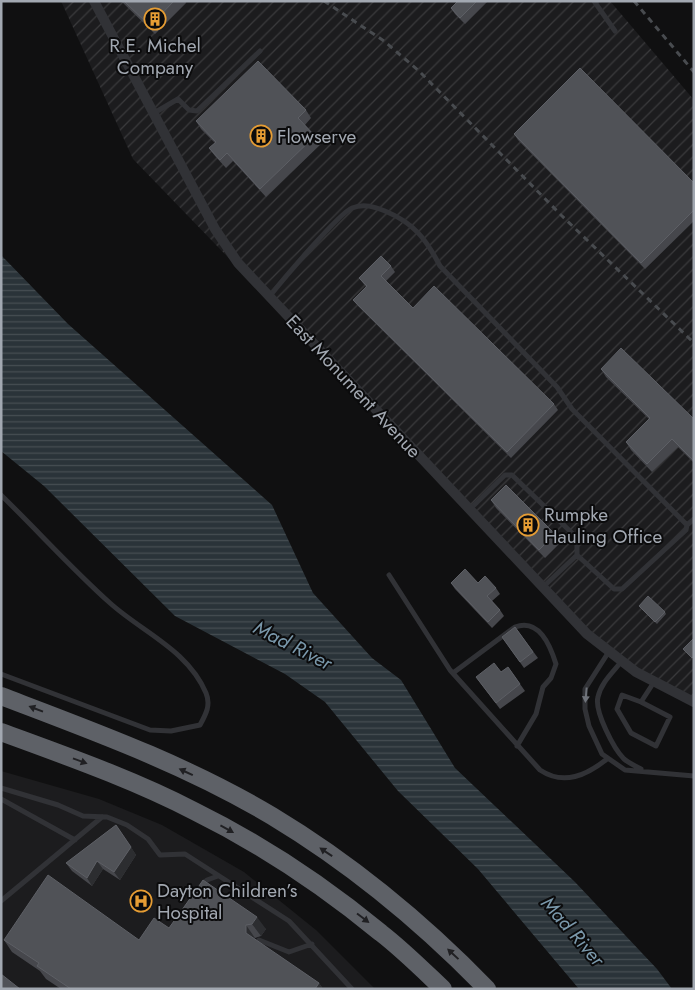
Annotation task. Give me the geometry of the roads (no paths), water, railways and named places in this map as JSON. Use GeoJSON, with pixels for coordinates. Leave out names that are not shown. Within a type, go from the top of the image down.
{"type":"FeatureCollection","features":[{"type":"Feature","properties":{"kind":"highway"},"geometry":{"type":"LineString","coordinates":[[1,696],[117,740],[215,785],[272,816],[332,856],[400,908],[452,953],[487,989]]}},
{"type":"Feature","properties":{"kind":"highway"},"geometry":{"type":"LineString","coordinates":[[1,732],[117,776],[194,810],[258,846],[318,885],[382,933],[443,989]]}},
{"type":"Feature","properties":{"kind":"street","name":"East Monument Avenue"},"geometry":{"type":"LineString","coordinates":[[94,1],[215,228],[238,262],[587,634],[621,662],[654,682],[694,702]]}},
{"type":"Feature","properties":{"kind":"lane"},"geometry":{"type":"LineString","coordinates":[[594,1],[614,31]]}},
{"type":"Feature","properties":{"kind":"lane"},"geometry":{"type":"LineString","coordinates":[[153,113],[178,99],[189,110],[197,111],[260,51]]}},
{"type":"Feature","properties":{"kind":"lane"},"geometry":{"type":"LineString","coordinates":[[269,297],[338,219],[352,208],[372,205],[405,219],[430,247],[440,266],[557,387],[572,409],[687,525]]}},
{"type":"Feature","properties":{"kind":"lane"},"geometry":{"type":"LineString","coordinates":[[470,509],[505,475],[512,475],[574,535],[577,541],[577,555],[543,587]]}},
{"type":"Feature","properties":{"kind":"lane"},"geometry":{"type":"LineString","coordinates":[[1,496],[110,603],[156,636],[185,662],[206,692],[208,706],[200,724],[171,730],[150,730],[1,674]]}},
{"type":"Feature","properties":{"kind":"lane"},"geometry":{"type":"LineString","coordinates":[[577,555],[614,588],[622,589],[686,530],[687,525],[694,519]]}},
{"type":"Feature","properties":{"kind":"lane"},"geometry":{"type":"LineString","coordinates":[[389,574],[453,673],[540,770],[556,778],[572,778],[597,767],[608,759]]}},
{"type":"Feature","properties":{"kind":"lane"},"geometry":{"type":"LineString","coordinates":[[453,673],[515,627],[524,624],[532,626],[548,642],[556,664],[551,678],[544,687],[536,714],[517,746]]}},
{"type":"Feature","properties":{"kind":"lane"},"geometry":{"type":"LineString","coordinates":[[608,653],[585,690],[585,709],[589,726],[602,754],[625,770],[694,776]]}},
{"type":"Feature","properties":{"kind":"lane"},"geometry":{"type":"LineString","coordinates":[[621,662],[602,685],[597,699],[600,716],[617,751],[626,760],[643,771]]}},
{"type":"Feature","properties":{"kind":"lane"},"geometry":{"type":"LineString","coordinates":[[641,702],[654,682]]}},
{"type":"Feature","properties":{"kind":"lane"},"geometry":{"type":"LineString","coordinates":[[622,695],[641,702],[670,717],[656,746],[631,733],[617,709],[622,695]]}},
{"type":"Feature","properties":{"kind":"lane"},"geometry":{"type":"LineString","coordinates":[[1,788],[58,805],[83,816],[102,817],[127,825],[148,839],[160,855],[185,854],[289,921],[352,989]]}},
{"type":"Feature","properties":{"kind":"lane"},"geometry":{"type":"LineString","coordinates":[[1,799],[75,840]]}},
{"type":"Feature","properties":{"kind":"lane"},"geometry":{"type":"LineString","coordinates":[[1,901],[102,817]]}},
{"type":"Feature","properties":{"kind":"lane"},"geometry":{"type":"LineString","coordinates":[[200,890],[207,880],[218,876]]}},
{"type":"Feature","properties":{"kind":"lane"},"geometry":{"type":"LineString","coordinates":[[259,940],[289,952],[312,944]]}},
{"type":"Feature","properties":{"kind":"water","name":"Mad River"},"geometry":{"type":"Polygon","coordinates":[[[1,255],[68,324],[272,505],[313,593],[372,658],[401,680],[455,768],[575,882],[657,969],[672,989],[579,989],[478,869],[398,791],[325,702],[285,674],[175,616],[44,486],[1,451],[1,255]]]}},
{"type":"Feature","properties":{"kind":"railway"},"geometry":{"type":"LineString","coordinates":[[324,1],[384,41],[419,71],[561,215],[694,343]]}},
{"type":"Feature","properties":{"kind":"railway"},"geometry":{"type":"LineString","coordinates":[[634,1],[694,72]]}},
{"type":"Feature","properties":{"kind":"place","name":"R.E. Michel Company"},"geometry":{"type":"Point","coordinates":[155,19]}},
{"type":"Feature","properties":{"kind":"place","name":"Flowserve"},"geometry":{"type":"Point","coordinates":[261,136]}},
{"type":"Feature","properties":{"kind":"place","name":"Rumpke Hauling Office"},"geometry":{"type":"Point","coordinates":[528,525]}},
{"type":"Feature","properties":{"kind":"place","name":"Dayton Children’s Hospital"},"geometry":{"type":"Point","coordinates":[141,901]}}]}
